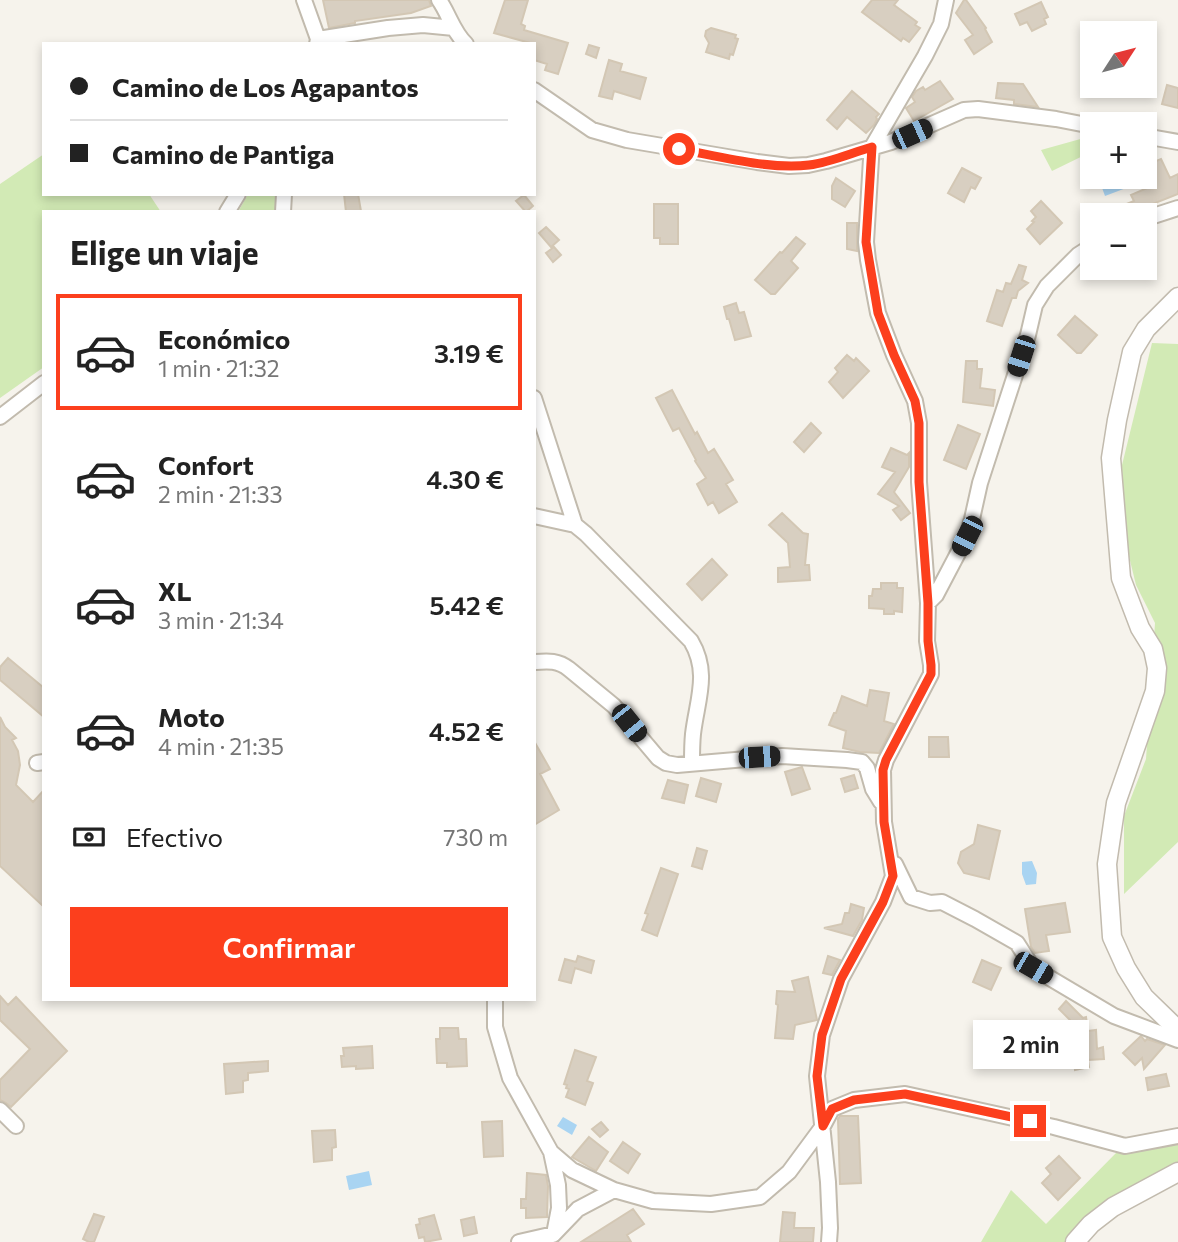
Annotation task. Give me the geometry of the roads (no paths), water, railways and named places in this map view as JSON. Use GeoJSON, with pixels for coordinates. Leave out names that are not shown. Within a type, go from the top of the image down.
{"type":"FeatureCollection","features":[{"type":"Feature","properties":{"kind":"street"},"geometry":{"type":"LineString","coordinates":[[304,0],[318,42],[388,28],[423,25],[454,28]]}},
{"type":"Feature","properties":{"kind":"street"},"geometry":{"type":"LineString","coordinates":[[439,0],[464,42]]}},
{"type":"Feature","properties":{"kind":"street"},"geometry":{"type":"LineString","coordinates":[[829,1242],[828,1182],[817,1076],[822,1035],[841,979],[883,902],[893,876],[883,807],[883,770],[931,674],[919,482],[919,423],[915,401],[878,313],[867,251],[872,147],[942,24],[946,0]]}},
{"type":"Feature","properties":{"kind":"street"},"geometry":{"type":"LineString","coordinates":[[536,91],[592,130],[627,140],[789,166],[826,161],[872,147],[912,134],[964,110],[978,109],[1080,124]]}},
{"type":"Feature","properties":{"kind":"street"},"geometry":{"type":"LineString","coordinates":[[1157,138],[1178,142]]}},
{"type":"Feature","properties":{"kind":"street"},"geometry":{"type":"LineString","coordinates":[[1157,215],[1178,208]]}},
{"type":"Feature","properties":{"kind":"street"},"geometry":{"type":"LineString","coordinates":[[928,603],[936,595],[967,536],[980,483],[1028,335],[1035,305],[1047,286],[1080,254]]}},
{"type":"Feature","properties":{"kind":"street"},"geometry":{"type":"LineString","coordinates":[[1178,297],[1146,329],[1132,352],[1111,458],[1121,578],[1140,628],[1153,649],[1157,668],[1155,691],[1116,803],[1107,864],[1112,937],[1126,968],[1144,997],[1178,1030]]}},
{"type":"Feature","properties":{"kind":"street"},"geometry":{"type":"LineString","coordinates":[[0,417],[42,385]]}},
{"type":"Feature","properties":{"kind":"street"},"geometry":{"type":"LineString","coordinates":[[536,404],[575,525]]}},
{"type":"Feature","properties":{"kind":"street"},"geometry":{"type":"LineString","coordinates":[[536,516],[575,525],[596,542],[684,633],[696,650],[700,661],[701,688],[693,735],[692,762]]}},
{"type":"Feature","properties":{"kind":"street"},"geometry":{"type":"LineString","coordinates":[[536,662],[552,660],[563,664],[614,706],[658,758],[666,763],[677,765],[782,756],[862,762],[883,807]]}},
{"type":"Feature","properties":{"kind":"street"},"geometry":{"type":"LineString","coordinates":[[889,850],[911,897],[930,903],[942,902],[975,919],[1017,943],[1033,968],[1114,1016],[1178,1040]]}},
{"type":"Feature","properties":{"kind":"street"},"geometry":{"type":"LineString","coordinates":[[495,1001],[495,1027],[510,1078],[551,1152],[558,1185],[559,1208],[551,1238]]}},
{"type":"Feature","properties":{"kind":"street"},"geometry":{"type":"LineString","coordinates":[[551,1152],[572,1170],[614,1190],[653,1201],[711,1204],[760,1197],[789,1172],[823,1126],[832,1109],[854,1100],[905,1094],[1054,1126],[1125,1146],[1178,1136]]}},
{"type":"Feature","properties":{"kind":"street"},"geometry":{"type":"LineString","coordinates":[[0,1110],[16,1126]]}},
{"type":"Feature","properties":{"kind":"street"},"geometry":{"type":"LineString","coordinates":[[1075,1242],[1091,1224],[1113,1207],[1178,1171]]}},
{"type":"Feature","properties":{"kind":"street"},"geometry":{"type":"LineString","coordinates":[[519,1242],[551,1238],[578,1209],[614,1190]]}},
{"type":"Feature","properties":{"kind":"water"},"geometry":{"type":"Polygon","coordinates":[[[1102,189],[1123,189],[1105,196],[1102,189]]]}},
{"type":"Feature","properties":{"kind":"water"},"geometry":{"type":"Polygon","coordinates":[[[1032,861],[1037,873],[1036,884],[1026,885],[1022,862],[1032,861]]]}},
{"type":"Feature","properties":{"kind":"water"},"geometry":{"type":"Polygon","coordinates":[[[563,1117],[577,1125],[572,1135],[557,1126],[563,1117]]]}},
{"type":"Feature","properties":{"kind":"water"},"geometry":{"type":"Polygon","coordinates":[[[369,1171],[372,1185],[349,1190],[346,1176],[369,1171]]]}}]}
